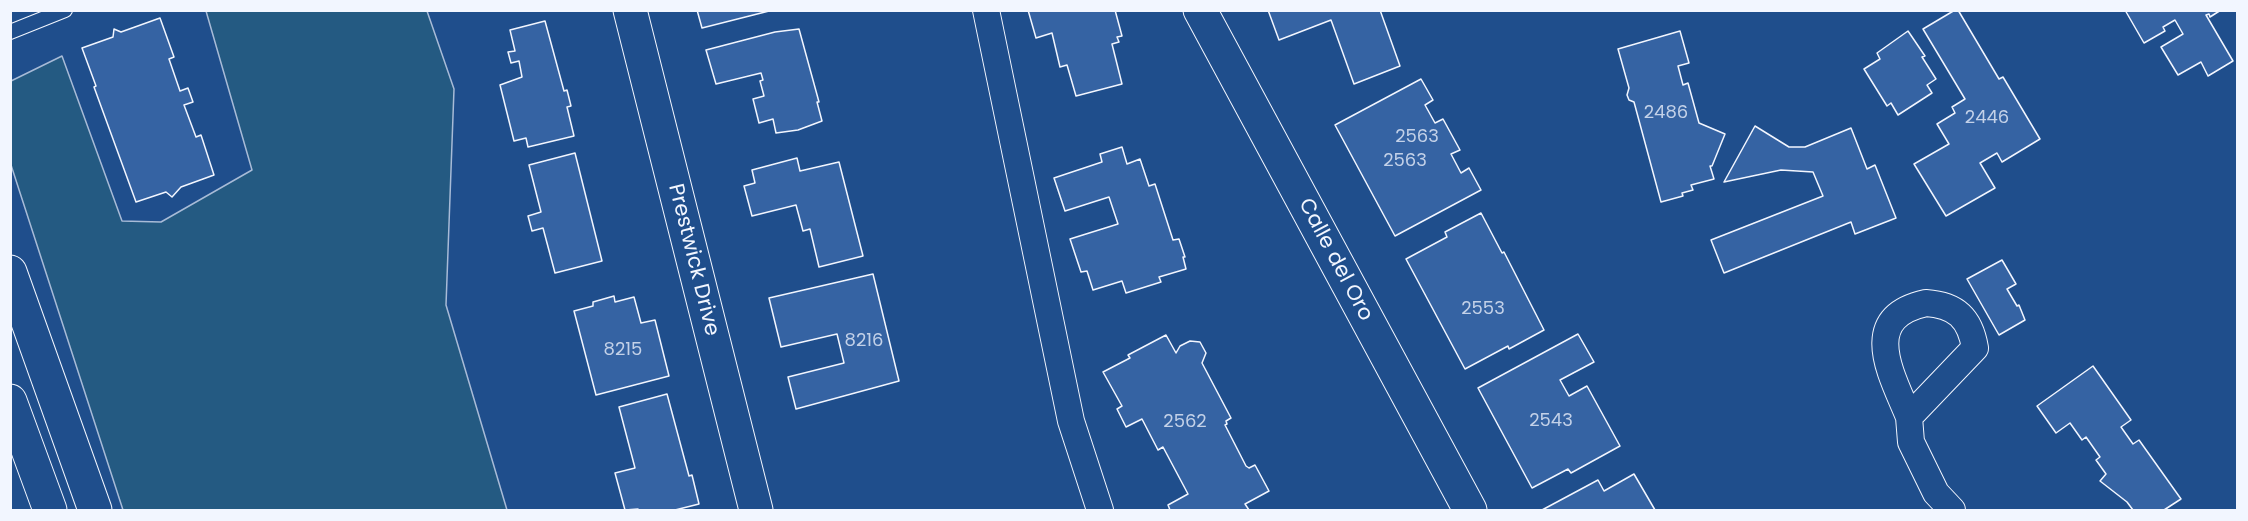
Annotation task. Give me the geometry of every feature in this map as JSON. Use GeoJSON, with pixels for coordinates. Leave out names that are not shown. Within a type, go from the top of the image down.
{"type":"FeatureCollection","features":[{"type":"Feature","properties":{"kind":"street","name":"Prestwick Drive"},"geometry":{"type":"LineString","coordinates":[[630,10],[756,510]]}},
{"type":"Feature","properties":{"kind":"street"},"geometry":{"type":"LineString","coordinates":[[986,10],[1071,421],[1100,510]]}},
{"type":"Feature","properties":{"kind":"street","name":"Calle del Oro"},"geometry":{"type":"LineString","coordinates":[[1200,10],[1470,510]]}},
{"type":"Feature","properties":{"kind":"street"},"geometry":{"type":"LineString","coordinates":[[10,272],[95,510]]}},
{"type":"Feature","properties":{"kind":"street"},"geometry":{"type":"LineString","coordinates":[[10,401],[50,510]]}},
{"type":"Feature","properties":{"kind":"street"},"geometry":{"type":"LineString","coordinates":[[1909,417],[1911,442],[1936,493],[1952,510]]}},
{"type":"Feature","properties":{"kind":"lane"},"geometry":{"type":"LineString","coordinates":[[10,32],[65,10]]}},
{"type":"Feature","properties":{"kind":"shaded area"},"geometry":{"type":"Polygon","coordinates":[[[206,11],[427,11],[454,89],[446,305],[507,510],[123,510],[11,165],[11,81],[62,56],[122,221],[161,222],[252,170],[206,11]]]}},
{"type":"Feature","properties":{"kind":"building"},"geometry":{"type":"Polygon","coordinates":[[[697,10],[773,10],[702,28],[697,10]]]}},
{"type":"Feature","properties":{"kind":"building"},"geometry":{"type":"Polygon","coordinates":[[[1028,10],[1115,10],[1122,36],[1117,37],[1119,42],[1112,44],[1122,84],[1076,96],[1067,65],[1060,67],[1052,33],[1036,38],[1028,10]]]}},
{"type":"Feature","properties":{"kind":"building"},"geometry":{"type":"Polygon","coordinates":[[[1268,10],[1380,10],[1400,66],[1354,84],[1331,20],[1279,40],[1268,10]]]}},
{"type":"Feature","properties":{"kind":"building"},"geometry":{"type":"Polygon","coordinates":[[[1958,10],[1999,79],[2003,77],[2040,139],[2002,162],[1997,153],[1980,163],[1995,188],[1946,216],[1914,164],[1949,144],[1937,124],[1955,113],[1952,107],[1965,99],[1923,29],[1958,10]]]}},
{"type":"Feature","properties":{"kind":"building"},"geometry":{"type":"Polygon","coordinates":[[[2125,10],[2221,10],[2210,17],[2209,14],[2206,15],[2233,61],[2208,76],[2201,62],[2178,75],[2161,47],[2183,34],[2175,20],[2163,27],[2165,31],[2144,43],[2125,10]]]}},
{"type":"Feature","properties":{"kind":"building"},"geometry":{"type":"Polygon","coordinates":[[[160,18],[174,57],[169,59],[180,91],[188,88],[193,102],[184,105],[196,137],[201,135],[214,175],[181,187],[172,197],[166,192],[136,202],[82,48],[113,37],[114,29],[121,32],[160,18]]]}},
{"type":"Feature","properties":{"kind":"building"},"geometry":{"type":"Polygon","coordinates":[[[545,21],[564,91],[567,90],[571,106],[567,107],[574,136],[528,147],[526,138],[514,141],[500,85],[522,77],[519,61],[511,63],[508,52],[515,51],[510,30],[545,21]]]}},
{"type":"Feature","properties":{"kind":"building"},"geometry":{"type":"Polygon","coordinates":[[[799,29],[822,121],[798,130],[776,133],[773,119],[759,123],[753,99],[764,96],[760,81],[763,80],[761,73],[716,84],[706,50],[775,32],[799,29]]]}},
{"type":"Feature","properties":{"kind":"building"},"geometry":{"type":"Polygon","coordinates":[[[1680,31],[1689,63],[1678,66],[1683,85],[1688,83],[1699,123],[1725,134],[1712,166],[1710,166],[1714,179],[1691,185],[1693,190],[1682,193],[1683,196],[1661,202],[1634,102],[1629,100],[1627,95],[1629,88],[1618,49],[1680,31]]]}},
{"type":"Feature","properties":{"kind":"building"},"geometry":{"type":"Polygon","coordinates":[[[1908,31],[1925,56],[1922,57],[1936,79],[1927,85],[1932,93],[1898,115],[1891,103],[1887,106],[1864,69],[1880,59],[1877,53],[1908,31]]]}},
{"type":"Feature","properties":{"kind":"building"},"geometry":{"type":"Polygon","coordinates":[[[1421,79],[1433,100],[1425,105],[1435,123],[1443,119],[1460,150],[1451,154],[1461,173],[1469,168],[1481,190],[1395,236],[1335,125],[1421,79]]]}},
{"type":"Feature","properties":{"kind":"building"},"geometry":{"type":"Polygon","coordinates":[[[1755,126],[1789,147],[1805,147],[1851,128],[1867,169],[1875,165],[1896,218],[1855,234],[1851,222],[1724,273],[1711,240],[1823,196],[1813,172],[1781,170],[1724,182],[1755,126]]]}},
{"type":"Feature","properties":{"kind":"building"},"geometry":{"type":"Polygon","coordinates":[[[1122,147],[1127,164],[1140,159],[1149,186],[1155,184],[1173,240],[1179,239],[1186,269],[1159,277],[1161,282],[1126,293],[1122,281],[1093,290],[1087,271],[1081,272],[1070,239],[1118,224],[1109,197],[1065,211],[1054,178],[1102,162],[1100,154],[1122,147]]]}},
{"type":"Feature","properties":{"kind":"building"},"geometry":{"type":"Polygon","coordinates":[[[575,153],[602,261],[555,273],[543,228],[532,231],[528,216],[541,212],[529,165],[575,153]]]}},
{"type":"Feature","properties":{"kind":"building"},"geometry":{"type":"Polygon","coordinates":[[[797,158],[800,171],[839,162],[863,256],[819,267],[810,229],[803,231],[796,205],[752,216],[744,186],[755,183],[752,170],[797,158]]]}},
{"type":"Feature","properties":{"kind":"building"},"geometry":{"type":"Polygon","coordinates":[[[1481,213],[1544,330],[1465,369],[1406,259],[1447,237],[1445,232],[1481,213]]]}},
{"type":"Feature","properties":{"kind":"building"},"geometry":{"type":"Polygon","coordinates":[[[2002,260],[2016,284],[2007,289],[2017,306],[2019,305],[2025,320],[1999,335],[1967,279],[2002,260]]]}},
{"type":"Feature","properties":{"kind":"building"},"geometry":{"type":"Polygon","coordinates":[[[873,274],[899,381],[796,409],[788,377],[844,363],[837,334],[781,347],[769,298],[873,274]]]}},
{"type":"Feature","properties":{"kind":"building"},"geometry":{"type":"Polygon","coordinates":[[[614,296],[615,302],[634,297],[641,323],[655,320],[669,376],[596,395],[574,311],[593,306],[593,302],[614,296]]]}},
{"type":"Feature","properties":{"kind":"building"},"geometry":{"type":"Polygon","coordinates":[[[1578,334],[1594,362],[1560,380],[1569,396],[1587,386],[1620,446],[1571,473],[1568,469],[1532,488],[1478,388],[1578,334]]]}},
{"type":"Feature","properties":{"kind":"building"},"geometry":{"type":"Polygon","coordinates":[[[1166,335],[1176,353],[1180,346],[1190,341],[1200,342],[1206,353],[1202,363],[1231,418],[1226,421],[1225,425],[1246,466],[1249,468],[1255,465],[1269,491],[1245,504],[1249,510],[1170,510],[1168,505],[1188,494],[1163,447],[1158,450],[1142,419],[1126,427],[1117,409],[1122,406],[1103,372],[1130,358],[1128,355],[1166,335]]]}},
{"type":"Feature","properties":{"kind":"building"},"geometry":{"type":"Polygon","coordinates":[[[2093,366],[2131,420],[2121,427],[2133,444],[2139,440],[2181,499],[2164,510],[2133,510],[2127,502],[2100,481],[2106,474],[2096,460],[2100,457],[2086,437],[2082,440],[2070,423],[2056,433],[2037,406],[2093,366]]]}},
{"type":"Feature","properties":{"kind":"building"},"geometry":{"type":"Polygon","coordinates":[[[667,394],[699,504],[675,510],[625,510],[615,473],[635,468],[619,407],[667,394]]]}},
{"type":"Feature","properties":{"kind":"building"},"geometry":{"type":"Polygon","coordinates":[[[1634,474],[1655,510],[1542,510],[1598,480],[1604,491],[1634,474]]]}}]}
